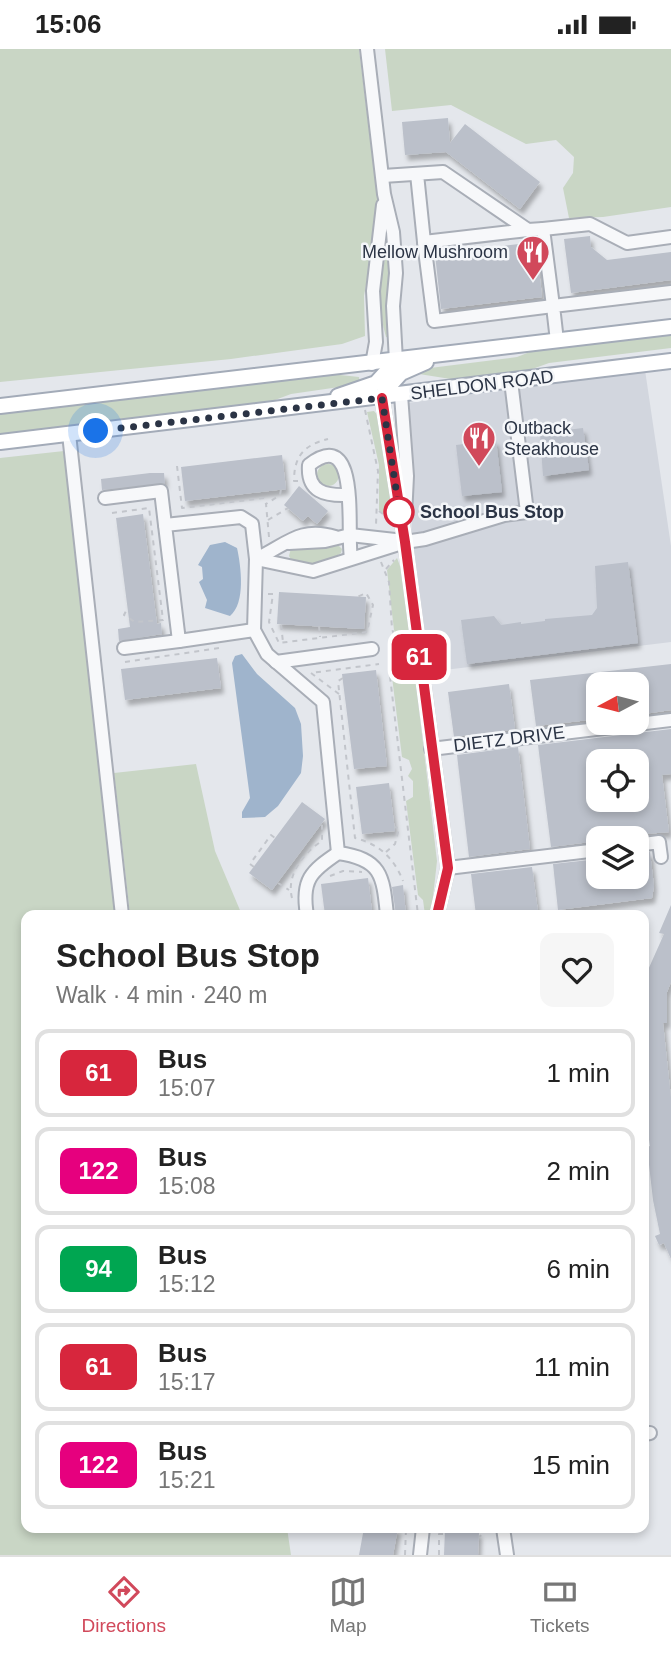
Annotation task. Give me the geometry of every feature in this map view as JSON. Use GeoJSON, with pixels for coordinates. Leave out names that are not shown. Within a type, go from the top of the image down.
{"type":"FeatureCollection","features":[{"type":"Feature","properties":{"kind":"main road","name":"SHELDON ROAD"},"geometry":{"type":"LineString","coordinates":[[0,406],[671,327]]}},
{"type":"Feature","properties":{"kind":"main road"},"geometry":{"type":"LineString","coordinates":[[382,398],[387,387],[401,373],[440,355]]}},
{"type":"Feature","properties":{"kind":"main road"},"geometry":{"type":"LineString","coordinates":[[314,405],[376,383],[396,361]]}},
{"type":"Feature","properties":{"kind":"main road","name":"SHELDON ROAD"},"geometry":{"type":"LineString","coordinates":[[0,442],[671,361]]}},
{"type":"Feature","properties":{"kind":"street"},"geometry":{"type":"LineString","coordinates":[[367,49],[384,194],[373,292],[376,342],[372,364]]}},
{"type":"Feature","properties":{"kind":"street"},"geometry":{"type":"LineString","coordinates":[[383,176],[443,172],[528,230]]}},
{"type":"Feature","properties":{"kind":"street"},"geometry":{"type":"LineString","coordinates":[[417,174],[434,321],[671,292]]}},
{"type":"Feature","properties":{"kind":"street"},"geometry":{"type":"LineString","coordinates":[[384,194],[393,232],[397,273],[393,306],[396,361]]}},
{"type":"Feature","properties":{"kind":"street"},"geometry":{"type":"LineString","coordinates":[[425,242],[590,224],[627,243],[671,237]]}},
{"type":"Feature","properties":{"kind":"street"},"geometry":{"type":"LineString","coordinates":[[543,229],[557,341]]}},
{"type":"Feature","properties":{"kind":"street"},"geometry":{"type":"LineString","coordinates":[[256,559],[313,571],[405,542],[425,540],[504,515],[527,512],[511,381]]}},
{"type":"Feature","properties":{"kind":"street"},"geometry":{"type":"LineString","coordinates":[[401,395],[407,476],[405,542]]}},
{"type":"Feature","properties":{"kind":"street"},"geometry":{"type":"LineString","coordinates":[[382,398],[405,542],[448,868],[438,910]]}},
{"type":"Feature","properties":{"kind":"street"},"geometry":{"type":"LineString","coordinates":[[69,434],[121,910]]}},
{"type":"Feature","properties":{"kind":"street"},"geometry":{"type":"LineString","coordinates":[[105,498],[161,491],[179,641]]}},
{"type":"Feature","properties":{"kind":"street"},"geometry":{"type":"LineString","coordinates":[[348,495],[351,534],[348,543],[351,557]]}},
{"type":"Feature","properties":{"kind":"street"},"geometry":{"type":"LineString","coordinates":[[165,526],[240,517],[252,524],[256,559],[254,630],[267,654],[323,702],[338,853]]}},
{"type":"Feature","properties":{"kind":"street"},"geometry":{"type":"LineString","coordinates":[[256,559],[297,535],[309,532],[335,537],[351,534],[405,542]]}},
{"type":"Feature","properties":{"kind":"street"},"geometry":{"type":"LineString","coordinates":[[282,544],[289,568]]}},
{"type":"Feature","properties":{"kind":"street"},"geometry":{"type":"LineString","coordinates":[[124,647],[254,630]]}},
{"type":"Feature","properties":{"kind":"street"},"geometry":{"type":"LineString","coordinates":[[276,662],[372,649]]}},
{"type":"Feature","properties":{"kind":"street","name":"DIETZ DRIVE"},"geometry":{"type":"LineString","coordinates":[[431,749],[671,720]]}},
{"type":"Feature","properties":{"kind":"street"},"geometry":{"type":"LineString","coordinates":[[649,843],[659,842],[661,857]]}},
{"type":"Feature","properties":{"kind":"street"},"geometry":{"type":"LineString","coordinates":[[448,868],[586,851]]}},
{"type":"Feature","properties":{"kind":"street"},"geometry":{"type":"LineString","coordinates":[[304,910],[305,893],[313,870],[338,853],[362,857],[383,878],[386,910]]}},
{"type":"Feature","properties":{"kind":"street"},"geometry":{"type":"LineString","coordinates":[[420,1555],[422,1533]]}},
{"type":"Feature","properties":{"kind":"street"},"geometry":{"type":"LineString","coordinates":[[504,1533],[507,1555]]}},
{"type":"Feature","properties":{"kind":"path"},"geometry":{"type":"LineString","coordinates":[[365,410],[378,471],[376,530]]}},
{"type":"Feature","properties":{"kind":"path"},"geometry":{"type":"LineString","coordinates":[[302,480],[293,481],[294,464],[299,456],[306,447],[328,439]]}},
{"type":"Feature","properties":{"kind":"path"},"geometry":{"type":"LineString","coordinates":[[177,466],[182,508],[264,498],[270,541],[282,544]]}},
{"type":"Feature","properties":{"kind":"path"},"geometry":{"type":"LineString","coordinates":[[266,504],[280,495],[281,489]]}},
{"type":"Feature","properties":{"kind":"path"},"geometry":{"type":"LineString","coordinates":[[112,513],[149,508],[163,620],[128,620],[124,615],[127,609]]}},
{"type":"Feature","properties":{"kind":"path"},"geometry":{"type":"LineString","coordinates":[[267,520],[288,508]]}},
{"type":"Feature","properties":{"kind":"path"},"geometry":{"type":"LineString","coordinates":[[378,510],[392,523]]}},
{"type":"Feature","properties":{"kind":"path"},"geometry":{"type":"LineString","coordinates":[[144,520],[150,520]]}},
{"type":"Feature","properties":{"kind":"path"},"geometry":{"type":"LineString","coordinates":[[379,554],[389,582],[392,629],[399,649],[389,669],[417,910]]}},
{"type":"Feature","properties":{"kind":"path"},"geometry":{"type":"LineString","coordinates":[[150,563],[156,562]]}},
{"type":"Feature","properties":{"kind":"path"},"geometry":{"type":"LineString","coordinates":[[264,593],[273,594],[269,622],[279,643],[367,632],[373,605],[366,593],[357,597]]}},
{"type":"Feature","properties":{"kind":"path"},"geometry":{"type":"LineString","coordinates":[[155,604],[161,604]]}},
{"type":"Feature","properties":{"kind":"path"},"geometry":{"type":"LineString","coordinates":[[281,625],[283,643]]}},
{"type":"Feature","properties":{"kind":"path"},"geometry":{"type":"LineString","coordinates":[[319,626],[320,638]]}},
{"type":"Feature","properties":{"kind":"path"},"geometry":{"type":"LineString","coordinates":[[137,660],[138,667]]}},
{"type":"Feature","properties":{"kind":"path"},"geometry":{"type":"LineString","coordinates":[[339,694],[311,673],[379,664]]}},
{"type":"Feature","properties":{"kind":"path"},"geometry":{"type":"LineString","coordinates":[[343,678],[338,681],[355,838],[385,853],[403,881]]}},
{"type":"Feature","properties":{"kind":"path"},"geometry":{"type":"LineString","coordinates":[[293,899],[290,891],[295,871],[301,858],[322,841],[321,824]]}},
{"type":"Feature","properties":{"kind":"path"},"geometry":{"type":"LineString","coordinates":[[385,853],[395,844],[399,828],[394,827]]}},
{"type":"Feature","properties":{"kind":"path"},"geometry":{"type":"LineString","coordinates":[[254,867],[250,864],[271,835],[275,838]]}},
{"type":"Feature","properties":{"kind":"path"},"geometry":{"type":"LineString","coordinates":[[332,883],[329,876],[343,871],[370,871]]}},
{"type":"Feature","properties":{"kind":"path"},"geometry":{"type":"LineString","coordinates":[[278,883],[290,891]]}},
{"type":"Feature","properties":{"kind":"path"},"geometry":{"type":"LineString","coordinates":[[405,1555],[406,1533]]}},
{"type":"Feature","properties":{"kind":"path"},"geometry":{"type":"LineString","coordinates":[[479,1537],[482,1533]]}},
{"type":"Feature","properties":{"kind":"path"},"geometry":{"type":"LineString","coordinates":[[439,1555],[439,1534],[445,1534]]}},
{"type":"Feature","properties":{"kind":"shaded area"},"geometry":{"type":"Polygon","coordinates":[[[645,370],[671,546],[671,642],[428,672],[411,537],[414,475],[408,403],[645,370]]]}},
{"type":"Feature","properties":{"kind":"green space"},"geometry":{"type":"Polygon","coordinates":[[[0,49],[359,49],[379,211],[364,296],[365,336],[342,344],[231,359],[0,382],[0,49]]]}},
{"type":"Feature","properties":{"kind":"green space"},"geometry":{"type":"Polygon","coordinates":[[[385,49],[671,49],[671,207],[603,217],[569,218],[563,188],[573,173],[574,157],[556,140],[526,144],[451,105],[392,111],[385,49]]]}},
{"type":"Feature","properties":{"kind":"green space"},"geometry":{"type":"Polygon","coordinates":[[[389,240],[390,338],[386,337],[380,301],[389,240]]]}},
{"type":"Feature","properties":{"kind":"green space"},"geometry":{"type":"Polygon","coordinates":[[[671,333],[671,348],[549,363],[524,372],[457,380],[419,374],[422,369],[517,357],[540,348],[671,333]]]}},
{"type":"Feature","properties":{"kind":"green space"},"geometry":{"type":"Polygon","coordinates":[[[331,374],[359,377],[360,384],[291,394],[267,403],[0,434],[0,412],[331,374]]]}},
{"type":"Feature","properties":{"kind":"green space"},"geometry":{"type":"Polygon","coordinates":[[[374,411],[379,417],[394,512],[392,521],[379,510],[379,465],[367,412],[374,411]]]}},
{"type":"Feature","properties":{"kind":"green space"},"geometry":{"type":"Polygon","coordinates":[[[64,451],[114,910],[21,910],[21,1533],[288,1533],[291,1555],[0,1555],[0,458],[64,451]]]}},
{"type":"Feature","properties":{"kind":"green space"},"geometry":{"type":"Polygon","coordinates":[[[328,464],[336,467],[339,475],[336,483],[328,486],[320,483],[317,475],[320,467],[328,464]]]}},
{"type":"Feature","properties":{"kind":"green space"},"geometry":{"type":"Polygon","coordinates":[[[336,543],[342,549],[341,553],[323,562],[298,563],[292,561],[289,556],[291,548],[336,543]]]}},
{"type":"Feature","properties":{"kind":"green space"},"geometry":{"type":"Polygon","coordinates":[[[397,558],[403,574],[437,861],[432,910],[424,910],[423,900],[418,895],[406,801],[413,797],[413,781],[408,776],[412,769],[409,760],[402,757],[391,669],[400,645],[394,630],[387,570],[397,558]]]}},
{"type":"Feature","properties":{"kind":"green space"},"geometry":{"type":"Polygon","coordinates":[[[196,764],[215,851],[240,910],[129,910],[114,773],[196,764]]]}},
{"type":"Feature","properties":{"kind":"water"},"geometry":{"type":"Polygon","coordinates":[[[225,542],[237,548],[241,574],[238,602],[230,616],[205,608],[207,600],[199,582],[203,579],[202,567],[198,565],[210,545],[225,542]]]}},
{"type":"Feature","properties":{"kind":"water"},"geometry":{"type":"Polygon","coordinates":[[[242,654],[257,674],[295,708],[301,724],[301,773],[278,806],[265,817],[242,818],[242,812],[250,798],[232,663],[235,656],[242,654]]]}},
{"type":"Feature","properties":{"kind":"building"},"geometry":{"type":"Polygon","coordinates":[[[448,118],[450,143],[465,124],[540,182],[520,209],[446,152],[405,155],[402,122],[448,118]]]}},
{"type":"Feature","properties":{"kind":"building"},"geometry":{"type":"Polygon","coordinates":[[[590,236],[591,247],[607,260],[671,252],[671,280],[571,293],[564,239],[590,236]]]}},
{"type":"Feature","properties":{"kind":"building"},"geometry":{"type":"Polygon","coordinates":[[[527,243],[528,251],[537,250],[542,297],[441,309],[435,254],[469,250],[470,258],[495,255],[494,247],[527,243]]]}},
{"type":"Feature","properties":{"kind":"building"},"geometry":{"type":"Polygon","coordinates":[[[583,428],[589,470],[543,476],[540,433],[583,428]]]}},
{"type":"Feature","properties":{"kind":"building","name":"Outback Steakhouse"},"geometry":{"type":"Polygon","coordinates":[[[496,440],[502,492],[462,496],[456,445],[496,440]]]}},
{"type":"Feature","properties":{"kind":"building"},"geometry":{"type":"Polygon","coordinates":[[[282,455],[286,489],[185,501],[181,467],[282,455]]]}},
{"type":"Feature","properties":{"kind":"building"},"geometry":{"type":"Polygon","coordinates":[[[164,473],[165,483],[102,490],[101,479],[164,473]]]}},
{"type":"Feature","properties":{"kind":"building"},"geometry":{"type":"Polygon","coordinates":[[[299,486],[328,511],[317,524],[308,516],[303,521],[284,505],[299,486]]]}},
{"type":"Feature","properties":{"kind":"building"},"geometry":{"type":"Polygon","coordinates":[[[143,514],[157,624],[161,623],[162,634],[119,641],[118,629],[130,627],[116,518],[143,514]]]}},
{"type":"Feature","properties":{"kind":"building"},"geometry":{"type":"Polygon","coordinates":[[[628,562],[638,643],[467,664],[461,620],[494,616],[501,625],[592,615],[597,608],[595,566],[628,562]]]}},
{"type":"Feature","properties":{"kind":"building"},"geometry":{"type":"Polygon","coordinates":[[[279,592],[366,597],[364,629],[277,624],[279,592]]]}},
{"type":"Feature","properties":{"kind":"building"},"geometry":{"type":"Polygon","coordinates":[[[217,658],[221,688],[125,700],[121,669],[217,658]]]}},
{"type":"Feature","properties":{"kind":"building"},"geometry":{"type":"Polygon","coordinates":[[[671,664],[671,710],[649,713],[649,672],[600,672],[671,664]]]}},
{"type":"Feature","properties":{"kind":"building"},"geometry":{"type":"Polygon","coordinates":[[[376,670],[387,766],[354,769],[342,674],[376,670]]]}},
{"type":"Feature","properties":{"kind":"building"},"geometry":{"type":"Polygon","coordinates":[[[586,674],[586,720],[536,726],[530,680],[586,674]]]}},
{"type":"Feature","properties":{"kind":"building"},"geometry":{"type":"Polygon","coordinates":[[[509,684],[515,729],[454,737],[448,692],[509,684]]]}},
{"type":"Feature","properties":{"kind":"building"},"geometry":{"type":"Polygon","coordinates":[[[671,729],[671,774],[662,775],[669,832],[649,834],[649,826],[586,826],[586,843],[551,847],[538,745],[621,735],[649,735],[649,732],[671,729]]]}},
{"type":"Feature","properties":{"kind":"building"},"geometry":{"type":"Polygon","coordinates":[[[518,747],[530,849],[469,857],[457,755],[518,747]]]}},
{"type":"Feature","properties":{"kind":"building"},"geometry":{"type":"Polygon","coordinates":[[[389,783],[395,831],[362,834],[356,787],[389,783]]]}},
{"type":"Feature","properties":{"kind":"building"},"geometry":{"type":"Polygon","coordinates":[[[302,802],[325,819],[272,890],[249,873],[302,802]]]}},
{"type":"Feature","properties":{"kind":"building"},"geometry":{"type":"Polygon","coordinates":[[[649,852],[654,886],[652,898],[558,910],[553,864],[586,860],[586,889],[649,889],[649,852]]]}},
{"type":"Feature","properties":{"kind":"building"},"geometry":{"type":"Polygon","coordinates":[[[532,867],[538,910],[475,910],[471,874],[532,867]]]}},
{"type":"Feature","properties":{"kind":"building"},"geometry":{"type":"Polygon","coordinates":[[[368,878],[372,910],[324,910],[321,884],[368,878]]]}},
{"type":"Feature","properties":{"kind":"building"},"geometry":{"type":"Polygon","coordinates":[[[403,885],[406,910],[395,910],[392,887],[403,885]]]}},
{"type":"Feature","properties":{"kind":"building"},"geometry":{"type":"Polygon","coordinates":[[[671,905],[671,982],[667,992],[667,1023],[663,1023],[671,1098],[671,1259],[664,1243],[659,1245],[655,1236],[660,1234],[649,1165],[649,968],[664,934],[659,933],[671,905]]]}},
{"type":"Feature","properties":{"kind":"building"},"geometry":{"type":"Polygon","coordinates":[[[363,1533],[397,1533],[393,1555],[359,1555],[363,1533]]]}},
{"type":"Feature","properties":{"kind":"building"},"geometry":{"type":"Polygon","coordinates":[[[445,1533],[479,1533],[478,1555],[444,1555],[445,1533]]]}},
{"type":"Feature","properties":{"kind":"bus line","name":"61"},"geometry":{"type":"LineString","coordinates":[[382,398],[394,489],[405,542],[448,868],[438,910]]}},
{"type":"Feature","properties":{"kind":"place","name":"Mellow Mushroom"},"geometry":{"type":"Point","coordinates":[533,282]}},
{"type":"Feature","properties":{"kind":"place","name":"Outback Steakhouse"},"geometry":{"type":"Point","coordinates":[479,468]}},
{"type":"Feature","properties":{"kind":"place","name":"School Bus Stop"},"geometry":{"type":"Point","coordinates":[399,512]}},
{"type":"Feature","properties":{"kind":"route"},"geometry":{"type":"LineString","coordinates":[[96,431],[382,398],[400,515],[399,512]]}}]}
